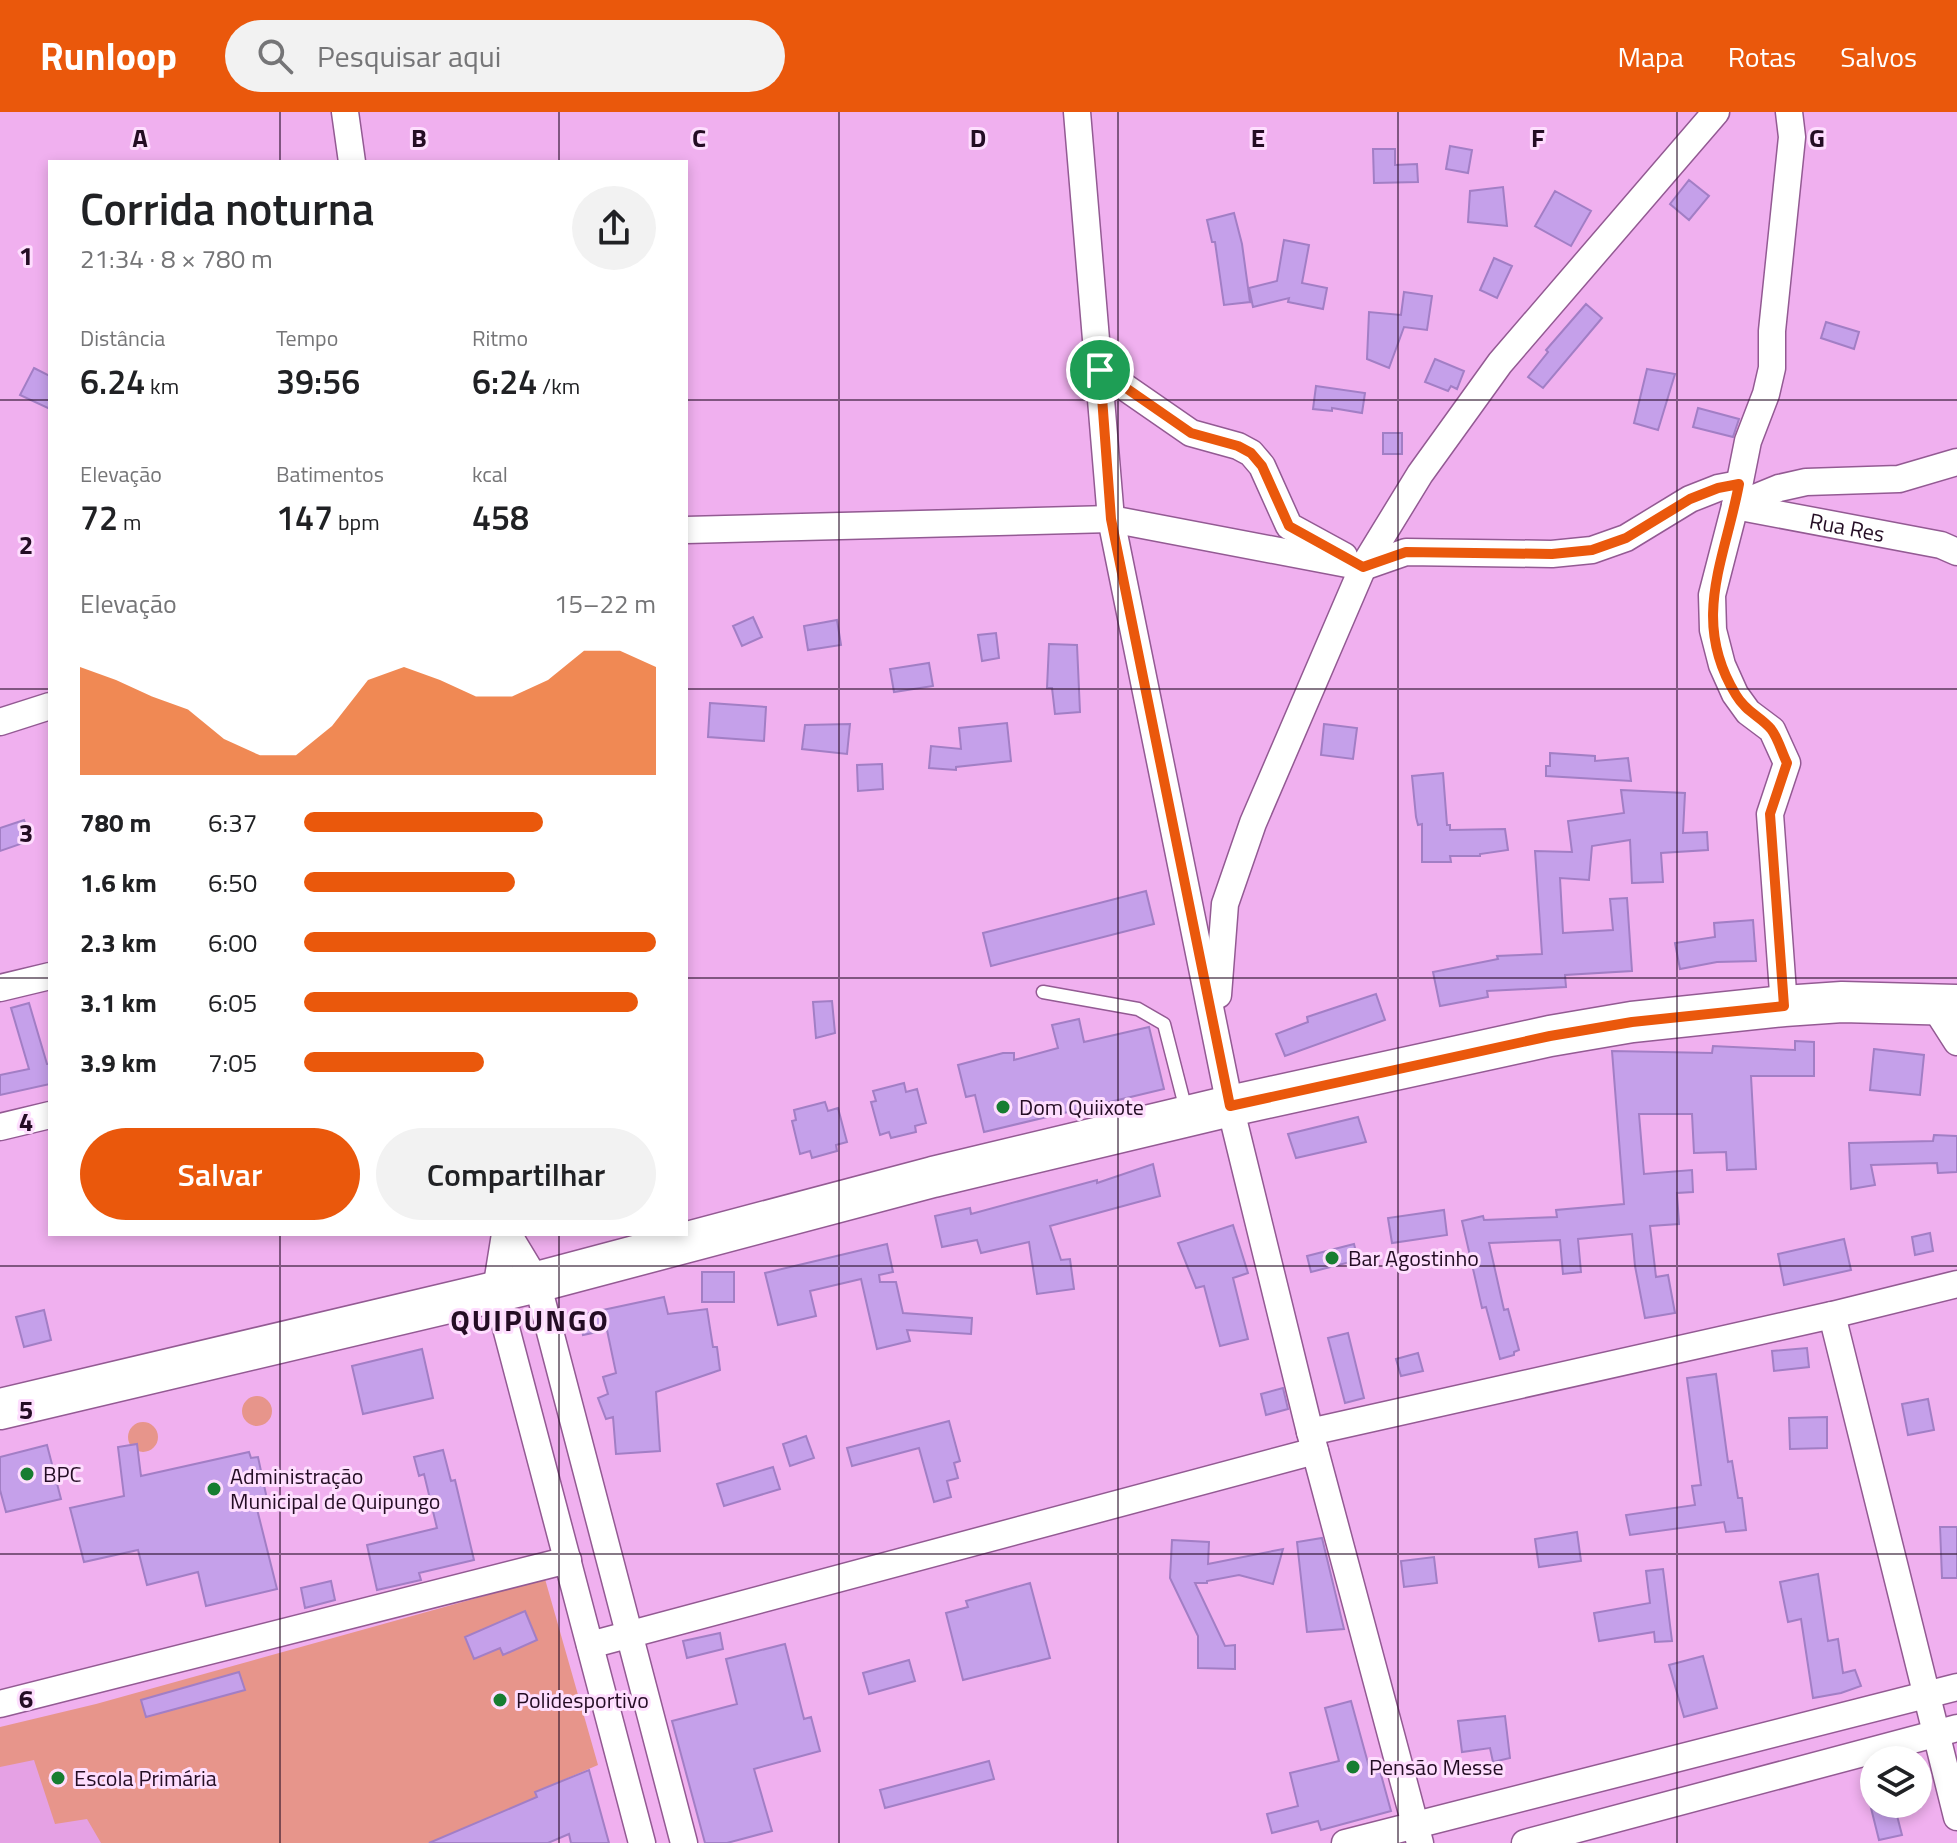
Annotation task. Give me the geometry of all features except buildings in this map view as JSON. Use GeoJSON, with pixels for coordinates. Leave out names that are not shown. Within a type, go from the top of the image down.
{"type":"FeatureCollection","features":[{"type":"Feature","properties":{"kind":"main road"},"geometry":{"type":"LineString","coordinates":[[0,1409],[537,1282],[933,1177],[1230,1106],[1550,1036],[1647,1020],[1784,1006],[1842,1002],[1945,1004]]}},
{"type":"Feature","properties":{"kind":"street"},"geometry":{"type":"LineString","coordinates":[[345,112],[352,160]]}},
{"type":"Feature","properties":{"kind":"street"},"geometry":{"type":"LineString","coordinates":[[1077,112],[1111,519],[1230,1106],[1313,1441],[1417,1834]]}},
{"type":"Feature","properties":{"kind":"street"},"geometry":{"type":"LineString","coordinates":[[1216,1027],[1225,904],[1253,823],[1363,567],[1420,474],[1500,363],[1716,112]]}},
{"type":"Feature","properties":{"kind":"street"},"geometry":{"type":"LineString","coordinates":[[1784,1006],[1770,814],[1787,763],[1772,730],[1748,712],[1735,694],[1722,665],[1713,630],[1712,595],[1748,441],[1766,394],[1772,368],[1772,331],[1792,137],[1789,112]]}},
{"type":"Feature","properties":{"kind":"street"},"geometry":{"type":"LineString","coordinates":[[1100,370],[1191,433],[1238,446],[1251,453],[1262,466],[1289,526],[1363,567]]}},
{"type":"Feature","properties":{"kind":"street"},"geometry":{"type":"LineString","coordinates":[[688,530],[1111,519],[1363,567],[1406,552],[1552,554],[1592,550],[1626,538],[1690,499],[1718,488],[1737,495],[1806,482],[1899,479],[1957,462]]}},
{"type":"Feature","properties":{"kind":"street","name":"Rua Res"},"geometry":{"type":"LineString","coordinates":[[1737,495],[1941,545],[1957,552]]}},
{"type":"Feature","properties":{"kind":"street"},"geometry":{"type":"LineString","coordinates":[[0,722],[48,707]]}},
{"type":"Feature","properties":{"kind":"street"},"geometry":{"type":"LineString","coordinates":[[0,988],[48,976]]}},
{"type":"Feature","properties":{"kind":"street"},"geometry":{"type":"LineString","coordinates":[[1945,1004],[1957,1042]]}},
{"type":"Feature","properties":{"kind":"street"},"geometry":{"type":"LineString","coordinates":[[0,1127],[48,1115]]}},
{"type":"Feature","properties":{"kind":"street"},"geometry":{"type":"LineString","coordinates":[[506,1236],[496,1290],[642,1843]]}},
{"type":"Feature","properties":{"kind":"street"},"geometry":{"type":"LineString","coordinates":[[507,1236],[537,1282],[684,1843]]}},
{"type":"Feature","properties":{"kind":"street"},"geometry":{"type":"LineString","coordinates":[[590,1645],[1313,1441],[1957,1284]]}},
{"type":"Feature","properties":{"kind":"street"},"geometry":{"type":"LineString","coordinates":[[1832,1315],[1926,1694],[1947,1731],[1957,1817]]}},
{"type":"Feature","properties":{"kind":"street"},"geometry":{"type":"LineString","coordinates":[[0,1704],[568,1560]]}},
{"type":"Feature","properties":{"kind":"street"},"geometry":{"type":"LineString","coordinates":[[1345,1843],[1417,1834],[1957,1687]]}},
{"type":"Feature","properties":{"kind":"street"},"geometry":{"type":"LineString","coordinates":[[1525,1843],[1947,1731]]}},
{"type":"Feature","properties":{"kind":"lane"},"geometry":{"type":"LineString","coordinates":[[1043,992],[1138,1009],[1164,1024],[1187,1117]]}},
{"type":"Feature","properties":{"kind":"shaded area"},"geometry":{"type":"Polygon","coordinates":[[[257,1396],[268,1400],[272,1411],[268,1422],[257,1426],[246,1422],[242,1411],[246,1400],[257,1396]]]}},
{"type":"Feature","properties":{"kind":"shaded area"},"geometry":{"type":"Polygon","coordinates":[[[143,1422],[154,1426],[158,1437],[154,1448],[143,1452],[132,1448],[128,1437],[132,1426],[143,1422]]]}},
{"type":"Feature","properties":{"kind":"shaded area"},"geometry":{"type":"Polygon","coordinates":[[[545,1579],[598,1765],[535,1792],[537,1797],[429,1843],[101,1843],[87,1819],[55,1824],[34,1760],[0,1767],[0,1727],[96,1704],[545,1579]]]}},
{"type":"Feature","properties":{"kind":"shaded area"},"geometry":{"type":"Polygon","coordinates":[[[0,1727],[133,1843],[0,1843],[0,1727]]]}},
{"type":"Feature","properties":{"kind":"place","name":"Dom Quiixote"},"geometry":{"type":"Point","coordinates":[1003,1107]}},
{"type":"Feature","properties":{"kind":"place","name":"Bar Agostinho"},"geometry":{"type":"Point","coordinates":[1332,1258]}},
{"type":"Feature","properties":{"kind":"place","name":"BPC"},"geometry":{"type":"Point","coordinates":[27,1474]}},
{"type":"Feature","properties":{"kind":"place","name":"Administração Municipal de Quipungo"},"geometry":{"type":"Point","coordinates":[214,1489]}},
{"type":"Feature","properties":{"kind":"place","name":"Polidesportivo"},"geometry":{"type":"Point","coordinates":[500,1700]}},
{"type":"Feature","properties":{"kind":"place","name":"Pensão Messe"},"geometry":{"type":"Point","coordinates":[1353,1767]}},
{"type":"Feature","properties":{"kind":"place","name":"Escola Primária"},"geometry":{"type":"Point","coordinates":[58,1778]}},
{"type":"Feature","properties":{"kind":"district","name":"QUIPUNGO"},"geometry":{"type":"Point","coordinates":[530,1321]}},
{"type":"Feature","properties":{"kind":"route"},"geometry":{"type":"LineString","coordinates":[[1100,370],[1191,433],[1238,446],[1251,453],[1262,466],[1289,526],[1363,567],[1406,552],[1552,554],[1592,550],[1626,538],[1690,499],[1739,484],[1712,595],[1713,630],[1722,665],[1735,694],[1748,712],[1772,730],[1787,763],[1770,814],[1784,1006],[1632,1022],[1550,1036],[1230,1106],[1111,519],[1100,370]]}}]}
